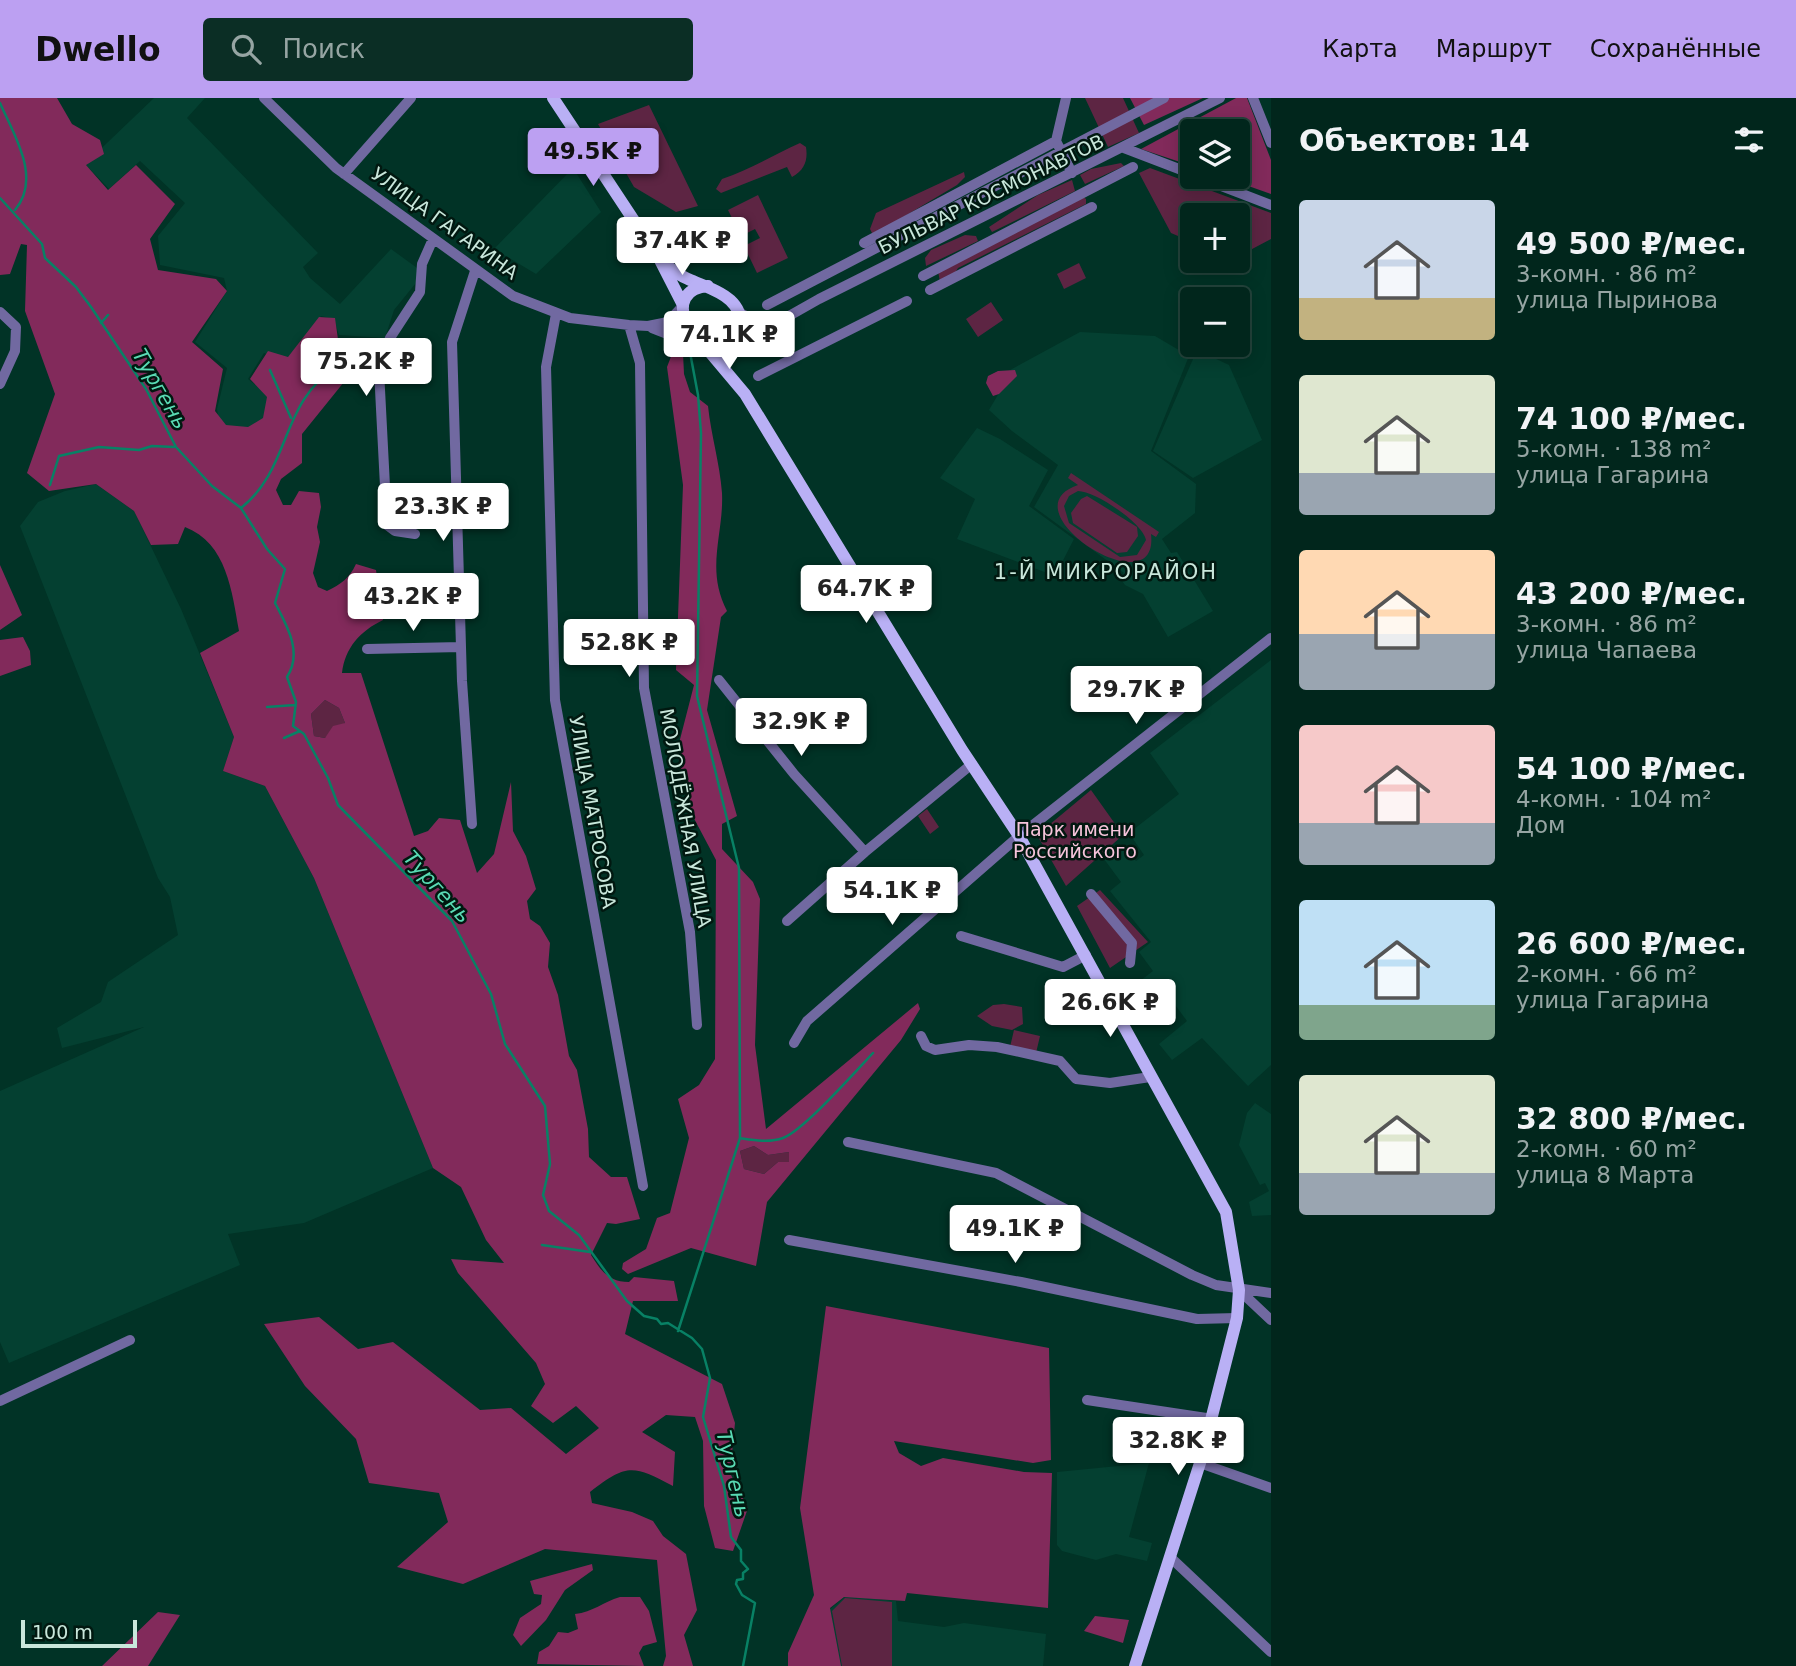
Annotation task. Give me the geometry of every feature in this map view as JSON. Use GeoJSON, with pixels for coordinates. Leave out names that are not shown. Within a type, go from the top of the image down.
{"type":"FeatureCollection","features":[{"type":"Feature","properties":{"kind":"main road"},"geometry":{"type":"LineString","coordinates":[[553,98],[660,260],[681,305],[687,327],[706,349],[726,355],[736,348],[741,325],[736,311],[725,295],[689,280],[660,260]]}},
{"type":"Feature","properties":{"kind":"main road"},"geometry":{"type":"LineString","coordinates":[[681,305],[690,292],[708,286]]}},
{"type":"Feature","properties":{"kind":"main road","name":"УЛИЦА ГАГАРИНА"},"geometry":{"type":"LineString","coordinates":[[736,348],[735,370],[745,394],[1019,836],[1226,1212],[1239,1290],[1237,1318],[1213,1419],[1135,1666]]}},
{"type":"Feature","properties":{"kind":"main road","name":"УЛИЦА ГАГАРИНА"},"geometry":{"type":"LineString","coordinates":[[706,349],[745,394]]}},
{"type":"Feature","properties":{"kind":"street","name":"УЛИЦА ГАГАРИНА"},"geometry":{"type":"LineString","coordinates":[[264,98],[344,174],[513,296],[556,314],[589,322],[629,325],[648,326],[668,322],[681,305]]}},
{"type":"Feature","properties":{"kind":"street","name":"УЛИЦА ГАГАРИНА"},"geometry":{"type":"LineString","coordinates":[[344,174],[411,98]]}},
{"type":"Feature","properties":{"kind":"street"},"geometry":{"type":"LineString","coordinates":[[1066,98],[1058,146],[1072,173]]}},
{"type":"Feature","properties":{"kind":"street"},"geometry":{"type":"LineString","coordinates":[[864,243],[1058,146],[1164,98]]}},
{"type":"Feature","properties":{"kind":"street","name":"БУЛЬВАР КОСМОНАВТОВ"},"geometry":{"type":"LineString","coordinates":[[736,348],[778,321],[1220,98]]}},
{"type":"Feature","properties":{"kind":"street"},"geometry":{"type":"LineString","coordinates":[[1253,98],[1271,143]]}},
{"type":"Feature","properties":{"kind":"street"},"geometry":{"type":"LineString","coordinates":[[767,305],[1058,146]]}},
{"type":"Feature","properties":{"kind":"street"},"geometry":{"type":"LineString","coordinates":[[1124,148],[1180,169]]}},
{"type":"Feature","properties":{"kind":"street"},"geometry":{"type":"LineString","coordinates":[[923,276],[1133,167]]}},
{"type":"Feature","properties":{"kind":"street"},"geometry":{"type":"LineString","coordinates":[[1229,189],[1271,205]]}},
{"type":"Feature","properties":{"kind":"street"},"geometry":{"type":"LineString","coordinates":[[930,290],[1092,208]]}},
{"type":"Feature","properties":{"kind":"street"},"geometry":{"type":"LineString","coordinates":[[415,534],[395,531],[387,525],[379,369],[390,338],[419,292],[422,264],[433,239]]}},
{"type":"Feature","properties":{"kind":"street"},"geometry":{"type":"LineString","coordinates":[[472,824],[461,646],[452,342],[475,271]]}},
{"type":"Feature","properties":{"kind":"street"},"geometry":{"type":"LineString","coordinates":[[758,376],[907,301]]}},
{"type":"Feature","properties":{"kind":"street"},"geometry":{"type":"LineString","coordinates":[[736,311],[752,319],[778,321]]}},
{"type":"Feature","properties":{"kind":"street"},"geometry":{"type":"LineString","coordinates":[[0,312],[16,327],[15,351],[0,384]]}},
{"type":"Feature","properties":{"kind":"street","name":"УЛИЦА МАТРОСОВА"},"geometry":{"type":"LineString","coordinates":[[556,314],[546,367],[555,700],[643,1186]]}},
{"type":"Feature","properties":{"kind":"street","name":"МОЛОДЁЖНАЯ УЛИЦА"},"geometry":{"type":"LineString","coordinates":[[629,325],[640,363],[644,688],[690,932],[697,1025]]}},
{"type":"Feature","properties":{"kind":"street","name":"УЛИЦА ГАГАРИНА"},"geometry":{"type":"LineString","coordinates":[[648,326],[706,349]]}},
{"type":"Feature","properties":{"kind":"street"},"geometry":{"type":"LineString","coordinates":[[794,1043],[807,1021],[1019,836],[1271,638]]}},
{"type":"Feature","properties":{"kind":"street"},"geometry":{"type":"LineString","coordinates":[[367,649],[461,646]]}},
{"type":"Feature","properties":{"kind":"street"},"geometry":{"type":"LineString","coordinates":[[719,680],[794,774],[864,852]]}},
{"type":"Feature","properties":{"kind":"street"},"geometry":{"type":"LineString","coordinates":[[787,921],[864,852],[972,764]]}},
{"type":"Feature","properties":{"kind":"street"},"geometry":{"type":"LineString","coordinates":[[1091,894],[1132,943],[1130,963]]}},
{"type":"Feature","properties":{"kind":"street"},"geometry":{"type":"LineString","coordinates":[[961,936],[1063,967],[1086,955]]}},
{"type":"Feature","properties":{"kind":"street"},"geometry":{"type":"LineString","coordinates":[[921,1036],[926,1046],[934,1050],[969,1045],[998,1047],[1060,1061],[1076,1079],[1117,1083],[1150,1077]]}},
{"type":"Feature","properties":{"kind":"street"},"geometry":{"type":"LineString","coordinates":[[848,1142],[996,1174],[1192,1275],[1216,1285],[1271,1293]]}},
{"type":"Feature","properties":{"kind":"street"},"geometry":{"type":"LineString","coordinates":[[789,1240],[1021,1282],[1196,1319],[1237,1318]]}},
{"type":"Feature","properties":{"kind":"street"},"geometry":{"type":"LineString","coordinates":[[1239,1290],[1271,1320]]}},
{"type":"Feature","properties":{"kind":"street"},"geometry":{"type":"LineString","coordinates":[[0,1401],[130,1340]]}},
{"type":"Feature","properties":{"kind":"street"},"geometry":{"type":"LineString","coordinates":[[1087,1400],[1213,1419]]}},
{"type":"Feature","properties":{"kind":"street"},"geometry":{"type":"LineString","coordinates":[[1200,1463],[1271,1488]]}},
{"type":"Feature","properties":{"kind":"street"},"geometry":{"type":"LineString","coordinates":[[1170,1557],[1271,1652]]}},
{"type":"Feature","properties":{"kind":"shaded area"},"geometry":{"type":"Polygon","coordinates":[[[0,98],[57,98],[72,124],[100,140],[104,154],[86,165],[108,190],[136,165],[175,204],[150,239],[158,270],[216,279],[227,291],[192,342],[223,369],[215,411],[226,425],[248,427],[263,418],[267,397],[250,379],[268,351],[288,357],[319,317],[335,318],[344,382],[302,434],[302,463],[281,479],[276,490],[283,505],[291,505],[299,491],[319,493],[321,507],[317,527],[320,542],[313,573],[318,587],[327,591],[336,586],[356,564],[376,570],[383,620],[367,629],[355,641],[346,656],[342,673],[361,673],[414,836],[428,831],[439,818],[460,820],[477,873],[494,854],[511,782],[513,831],[526,856],[536,889],[527,901],[530,919],[540,926],[550,943],[548,967],[558,995],[569,1056],[577,1070],[588,1129],[589,1157],[611,1177],[627,1177],[640,1219],[607,1223],[591,1255],[602,1271],[616,1280],[629,1282],[634,1277],[674,1281],[678,1301],[633,1301],[625,1334],[722,1384],[735,1423],[730,1473],[748,1508],[733,1551],[715,1548],[704,1506],[703,1441],[695,1417],[666,1415],[642,1432],[675,1452],[673,1486],[648,1474],[630,1470],[613,1476],[590,1492],[592,1503],[632,1512],[653,1521],[663,1536],[686,1554],[697,1610],[684,1635],[693,1666],[663,1666],[666,1656],[657,1560],[545,1549],[463,1584],[397,1567],[448,1522],[439,1493],[369,1483],[356,1439],[305,1386],[264,1324],[319,1317],[358,1349],[393,1342],[480,1410],[511,1408],[566,1454],[599,1428],[576,1406],[553,1423],[531,1406],[545,1384],[536,1363],[458,1273],[451,1259],[504,1263],[486,1240],[461,1187],[433,1168],[314,878],[265,786],[223,771],[234,737],[200,653],[239,631],[230,585],[219,557],[199,534],[185,527],[178,544],[151,545],[134,511],[96,484],[49,491],[27,473],[55,394],[25,311],[27,245],[21,244],[10,274],[0,275],[0,98]],[[325,700],[311,714],[314,736],[325,738],[333,726],[345,723],[339,708],[325,700]]]}},
{"type":"Feature","properties":{"kind":"shaded area"},"geometry":{"type":"Polygon","coordinates":[[[154,98],[205,98],[187,118],[318,253],[303,267],[310,278],[340,304],[391,249],[424,273],[394,310],[385,338],[339,335],[334,319],[321,316],[287,361],[264,353],[248,379],[269,396],[264,419],[249,427],[221,433],[217,409],[227,368],[195,342],[227,291],[224,278],[160,265],[158,236],[185,203],[140,161],[109,189],[85,164],[154,98]]]}},
{"type":"Feature","properties":{"kind":"shaded area"},"geometry":{"type":"Polygon","coordinates":[[[1130,98],[1203,98],[1144,125],[1130,98]]]}},
{"type":"Feature","properties":{"kind":"shaded area"},"geometry":{"type":"Polygon","coordinates":[[[1236,98],[1247,98],[1271,160],[1271,194],[1250,187],[1250,119],[1197,119],[1236,98]]]}},
{"type":"Feature","properties":{"kind":"shaded area"},"geometry":{"type":"Polygon","coordinates":[[[1180,128],[1180,162],[1141,149],[1180,128]]]}},
{"type":"Feature","properties":{"kind":"shaded area"},"geometry":{"type":"Polygon","coordinates":[[[573,168],[601,212],[536,274],[494,249],[573,168]]]}},
{"type":"Feature","properties":{"kind":"shaded area"},"geometry":{"type":"Polygon","coordinates":[[[1080,332],[1155,336],[1180,351],[1180,357],[1189,357],[1151,451],[1196,484],[1195,513],[1162,539],[1171,553],[1177,552],[1213,611],[1168,637],[1143,594],[1125,585],[1119,577],[1124,573],[1034,507],[1058,465],[989,410],[999,393],[1001,375],[1080,332]]]}},
{"type":"Feature","properties":{"kind":"shaded area"},"geometry":{"type":"Polygon","coordinates":[[[683,353],[684,374],[690,392],[708,406],[721,482],[722,508],[716,566],[717,581],[727,611],[721,617],[707,710],[737,816],[722,824],[722,849],[753,882],[760,899],[755,1045],[766,1129],[918,1003],[920,1009],[901,1040],[767,1202],[756,1266],[691,1248],[628,1274],[622,1269],[623,1263],[646,1249],[657,1218],[670,1213],[689,1138],[678,1099],[699,1085],[715,1059],[716,860],[689,809],[677,751],[694,685],[676,670],[683,485],[667,367],[672,354],[683,353]],[[754,1146],[740,1151],[744,1169],[764,1174],[778,1162],[789,1162],[789,1152],[768,1155],[754,1146]]]}},
{"type":"Feature","properties":{"kind":"shaded area"},"geometry":{"type":"Polygon","coordinates":[[[1212,357],[1229,365],[1262,440],[1193,478],[1153,451],[1193,359],[1212,357]]]}},
{"type":"Feature","properties":{"kind":"shaded area"},"geometry":{"type":"Polygon","coordinates":[[[1015,370],[1017,376],[999,394],[993,396],[986,383],[988,376],[998,371],[1015,370]]]}},
{"type":"Feature","properties":{"kind":"shaded area"},"geometry":{"type":"Polygon","coordinates":[[[977,428],[1000,439],[1048,470],[1029,506],[1074,539],[1055,576],[957,539],[975,499],[940,478],[977,428]]]}},
{"type":"Feature","properties":{"kind":"shaded area"},"geometry":{"type":"Polygon","coordinates":[[[96,484],[134,511],[181,609],[234,737],[223,771],[265,786],[314,878],[433,1168],[304,1223],[228,1234],[240,1265],[9,1363],[0,1342],[0,1091],[144,1027],[62,1048],[57,1028],[101,1002],[108,982],[178,935],[170,897],[158,878],[20,526],[38,502],[65,491],[96,484]]]}},
{"type":"Feature","properties":{"kind":"shaded area"},"geometry":{"type":"Polygon","coordinates":[[[0,565],[22,615],[0,630],[0,565]]]}},
{"type":"Feature","properties":{"kind":"shaded area"},"geometry":{"type":"Polygon","coordinates":[[[23,637],[30,651],[31,665],[0,676],[0,640],[23,637]]]}},
{"type":"Feature","properties":{"kind":"shaded area"},"geometry":{"type":"Polygon","coordinates":[[[1271,660],[1271,1065],[1248,1086],[1202,1038],[1172,1060],[1159,1044],[1187,1021],[1158,982],[1135,999],[1128,990],[1153,971],[1139,952],[1151,942],[1110,891],[1121,882],[1104,859],[1121,844],[1136,861],[1144,855],[1129,833],[1179,794],[1150,753],[1271,660]]]}},
{"type":"Feature","properties":{"kind":"shaded area"},"geometry":{"type":"Polygon","coordinates":[[[1255,1103],[1271,1114],[1271,1215],[1252,1216],[1249,1202],[1269,1191],[1265,1183],[1260,1185],[1239,1145],[1247,1113],[1255,1103]]]}},
{"type":"Feature","properties":{"kind":"shaded area"},"geometry":{"type":"Polygon","coordinates":[[[826,1306],[1049,1348],[1051,1460],[1033,1463],[894,1441],[899,1453],[921,1466],[943,1458],[1024,1472],[1052,1473],[1048,1608],[907,1593],[905,1601],[844,1597],[830,1608],[841,1666],[788,1666],[788,1653],[814,1595],[800,1508],[826,1306]]]}},
{"type":"Feature","properties":{"kind":"shaded area"},"geometry":{"type":"Polygon","coordinates":[[[1149,1463],[1129,1537],[1152,1543],[1147,1561],[1116,1554],[1096,1560],[1062,1551],[1057,1545],[1057,1472],[1149,1463]]]}},
{"type":"Feature","properties":{"kind":"shaded area"},"geometry":{"type":"Polygon","coordinates":[[[592,1564],[593,1570],[565,1590],[546,1620],[521,1646],[513,1635],[520,1618],[541,1604],[542,1595],[534,1594],[530,1581],[592,1564]]]}},
{"type":"Feature","properties":{"kind":"shaded area"},"geometry":{"type":"Polygon","coordinates":[[[846,1596],[896,1601],[898,1621],[944,1627],[964,1623],[1046,1634],[1043,1666],[839,1666],[830,1609],[846,1596]]]}},
{"type":"Feature","properties":{"kind":"shaded area"},"geometry":{"type":"Polygon","coordinates":[[[620,1597],[640,1597],[649,1611],[657,1642],[643,1646],[639,1653],[644,1666],[537,1664],[539,1652],[549,1646],[558,1632],[568,1633],[578,1629],[575,1614],[620,1597]]]}},
{"type":"Feature","properties":{"kind":"shaded area"},"geometry":{"type":"Polygon","coordinates":[[[158,1612],[180,1615],[148,1666],[102,1666],[158,1612]]]}},
{"type":"Feature","properties":{"kind":"shaded area"},"geometry":{"type":"Polygon","coordinates":[[[1095,1616],[1129,1620],[1123,1643],[1084,1631],[1095,1616]]]}},
{"type":"Feature","properties":{"kind":"green space"},"geometry":{"type":"Polygon","coordinates":[[[1085,98],[1123,98],[1139,133],[1108,147],[1085,98]]]}},
{"type":"Feature","properties":{"kind":"green space"},"geometry":{"type":"Polygon","coordinates":[[[649,105],[698,206],[676,212],[634,187],[598,124],[649,105]]]}},
{"type":"Feature","properties":{"kind":"green space"},"geometry":{"type":"Polygon","coordinates":[[[800,143],[806,147],[806,160],[803,168],[792,177],[787,167],[721,193],[716,189],[722,179],[800,143]]]}},
{"type":"Feature","properties":{"kind":"green space"},"geometry":{"type":"Polygon","coordinates":[[[1121,163],[1124,166],[1085,184],[1080,175],[1091,169],[1121,163]]]}},
{"type":"Feature","properties":{"kind":"green space"},"geometry":{"type":"Polygon","coordinates":[[[1150,168],[1180,179],[1180,189],[1206,189],[1244,203],[1180,203],[1180,237],[1171,233],[1139,173],[1150,168]]]}},
{"type":"Feature","properties":{"kind":"green space"},"geometry":{"type":"Polygon","coordinates":[[[964,172],[965,177],[957,185],[873,235],[870,229],[876,213],[964,172]]]}},
{"type":"Feature","properties":{"kind":"green space"},"geometry":{"type":"Polygon","coordinates":[[[1072,180],[1075,191],[992,232],[989,227],[1038,195],[1072,180]]]}},
{"type":"Feature","properties":{"kind":"green space"},"geometry":{"type":"Polygon","coordinates":[[[758,195],[788,258],[757,273],[744,246],[760,238],[755,229],[741,236],[728,210],[758,195]]]}},
{"type":"Feature","properties":{"kind":"green space"},"geometry":{"type":"Polygon","coordinates":[[[1082,196],[1086,199],[1086,204],[958,268],[952,278],[940,282],[938,271],[1082,196]]]}},
{"type":"Feature","properties":{"kind":"green space"},"geometry":{"type":"Polygon","coordinates":[[[1250,205],[1271,213],[1271,239],[1250,250],[1250,205]]]}},
{"type":"Feature","properties":{"kind":"green space"},"geometry":{"type":"Polygon","coordinates":[[[965,235],[976,236],[978,241],[926,266],[925,258],[931,250],[965,235]]]}},
{"type":"Feature","properties":{"kind":"green space"},"geometry":{"type":"Polygon","coordinates":[[[1079,263],[1086,278],[1064,289],[1057,274],[1079,263]]]}},
{"type":"Feature","properties":{"kind":"green space"},"geometry":{"type":"Polygon","coordinates":[[[991,302],[1003,320],[978,337],[966,319],[991,302]]]}},
{"type":"Feature","properties":{"kind":"green space"},"geometry":{"type":"Polygon","coordinates":[[[1071,473],[1159,532],[1156,537],[1151,534],[1147,555],[1133,562],[1112,558],[1090,547],[1071,532],[1059,514],[1060,497],[1078,485],[1068,478],[1071,473]],[[1078,491],[1069,496],[1064,506],[1069,523],[1120,557],[1137,555],[1146,540],[1143,533],[1117,509],[1086,492],[1078,491]]]}},
{"type":"Feature","properties":{"kind":"green space"},"geometry":{"type":"Polygon","coordinates":[[[1087,496],[1137,527],[1138,536],[1127,552],[1117,553],[1073,523],[1071,513],[1081,499],[1087,496]]]}},
{"type":"Feature","properties":{"kind":"green space"},"geometry":{"type":"Polygon","coordinates":[[[325,700],[339,708],[345,723],[325,738],[314,736],[311,714],[325,700]]]}},
{"type":"Feature","properties":{"kind":"green space","name":"Парк имени Российского"},"geometry":{"type":"Polygon","coordinates":[[[1091,790],[1123,835],[1066,886],[1037,835],[1091,790]]]}},
{"type":"Feature","properties":{"kind":"green space"},"geometry":{"type":"Polygon","coordinates":[[[927,809],[939,827],[930,834],[918,816],[927,809]]]}},
{"type":"Feature","properties":{"kind":"green space"},"geometry":{"type":"Polygon","coordinates":[[[1100,890],[1148,942],[1110,968],[1077,906],[1100,890]]]}},
{"type":"Feature","properties":{"kind":"green space"},"geometry":{"type":"Polygon","coordinates":[[[993,1005],[1022,1007],[1023,1024],[1012,1030],[992,1026],[977,1016],[993,1005]]]}},
{"type":"Feature","properties":{"kind":"green space"},"geometry":{"type":"Polygon","coordinates":[[[1014,1030],[1040,1036],[1036,1053],[1010,1047],[1014,1030]]]}},
{"type":"Feature","properties":{"kind":"green space"},"geometry":{"type":"Polygon","coordinates":[[[754,1146],[768,1155],[789,1152],[789,1162],[778,1162],[764,1174],[744,1169],[740,1151],[754,1146]]]}},
{"type":"Feature","properties":{"kind":"green space"},"geometry":{"type":"Polygon","coordinates":[[[845,1598],[892,1602],[892,1666],[842,1666],[832,1611],[845,1598]]]}},
{"type":"Feature","properties":{"kind":"waterway"},"geometry":{"type":"LineString","coordinates":[[0,103],[18,142],[26,171],[23,198],[15,210]]}},
{"type":"Feature","properties":{"kind":"waterway","name":"Тургень"},"geometry":{"type":"LineString","coordinates":[[0,198],[42,244],[45,258],[76,287],[91,307],[146,389],[176,447],[212,486],[241,508],[267,549],[285,569],[275,603],[292,639],[294,658],[287,677],[296,702],[293,726],[304,734],[328,778],[338,805],[452,921],[491,994],[505,1044],[545,1106],[550,1164],[543,1195],[549,1211],[579,1235],[627,1301],[644,1316],[657,1319],[661,1324],[668,1323],[692,1338],[702,1349],[710,1378],[703,1417],[724,1486],[731,1537],[741,1550],[741,1561],[748,1569],[743,1573],[743,1579],[737,1580],[736,1584],[742,1595],[755,1603],[743,1666]]}},
{"type":"Feature","properties":{"kind":"waterway"},"geometry":{"type":"LineString","coordinates":[[101,323],[108,315]]}},
{"type":"Feature","properties":{"kind":"waterway"},"geometry":{"type":"LineString","coordinates":[[678,1331],[740,1138],[739,868],[697,696],[701,433],[698,395],[689,347]]}},
{"type":"Feature","properties":{"kind":"waterway"},"geometry":{"type":"LineString","coordinates":[[318,377],[325,349]]}},
{"type":"Feature","properties":{"kind":"waterway"},"geometry":{"type":"LineString","coordinates":[[241,508],[257,492],[269,474],[305,398],[319,381],[338,366]]}},
{"type":"Feature","properties":{"kind":"waterway"},"geometry":{"type":"LineString","coordinates":[[270,370],[291,418]]}},
{"type":"Feature","properties":{"kind":"waterway"},"geometry":{"type":"LineString","coordinates":[[50,485],[59,456],[99,447],[139,450],[152,446],[174,447]]}},
{"type":"Feature","properties":{"kind":"waterway"},"geometry":{"type":"LineString","coordinates":[[267,707],[295,705]]}},
{"type":"Feature","properties":{"kind":"waterway"},"geometry":{"type":"LineString","coordinates":[[284,738],[300,731]]}},
{"type":"Feature","properties":{"kind":"waterway"},"geometry":{"type":"LineString","coordinates":[[740,1138],[772,1140],[792,1133],[829,1100],[873,1053]]}},
{"type":"Feature","properties":{"kind":"waterway"},"geometry":{"type":"LineString","coordinates":[[542,1245],[590,1252]]}},
{"type":"Feature","properties":{"kind":"district","name":"1-Й МИКРОРАЙОН"},"geometry":{"type":"Point","coordinates":[1106,572]}}]}
